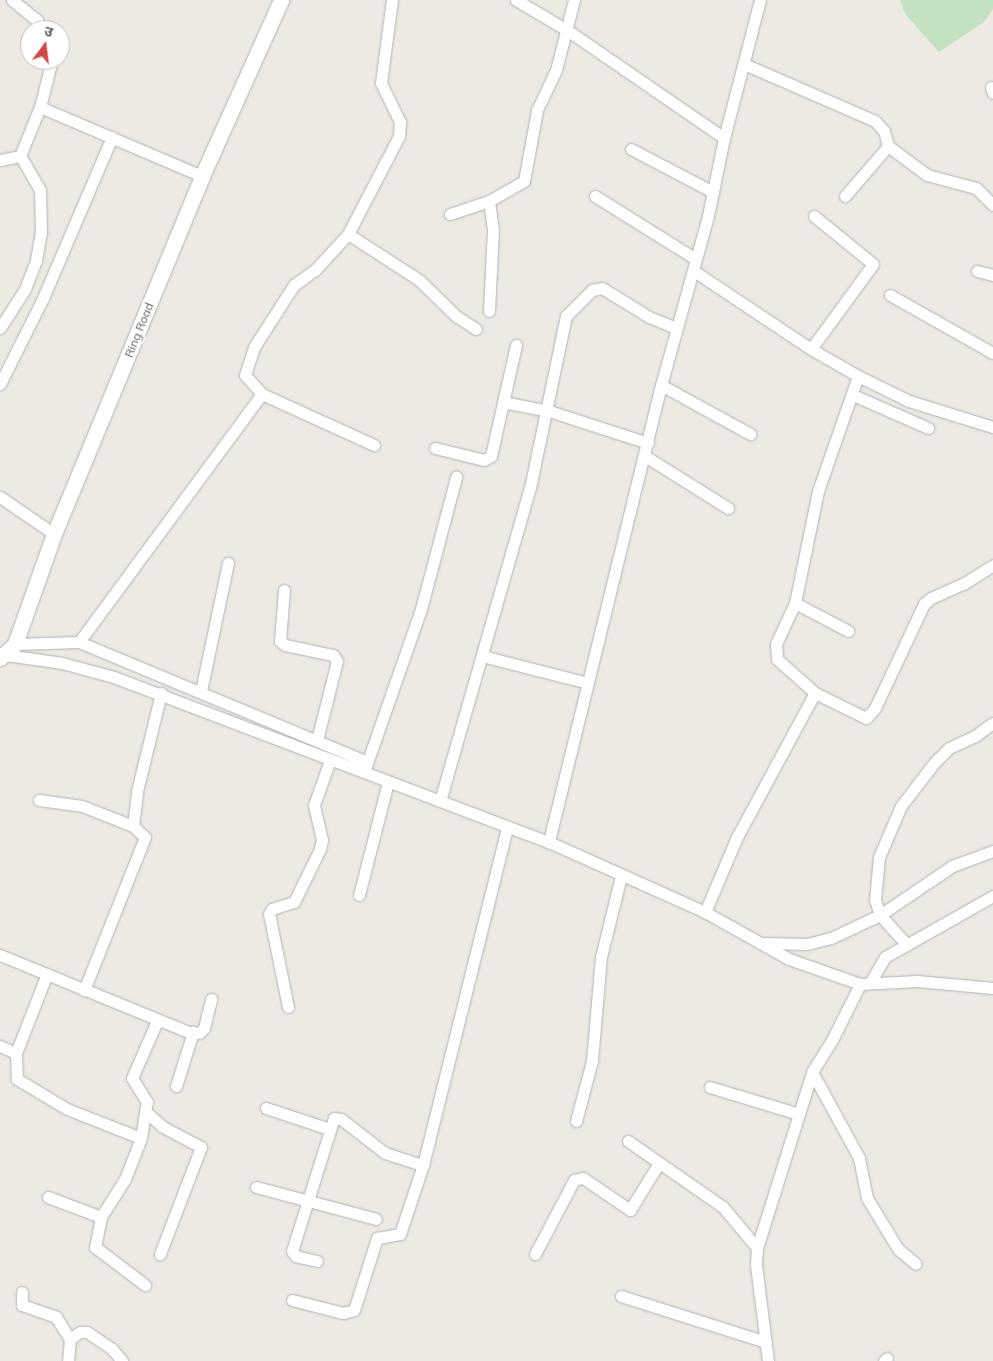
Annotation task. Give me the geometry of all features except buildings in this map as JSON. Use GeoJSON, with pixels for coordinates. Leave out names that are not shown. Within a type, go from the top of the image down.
{"type":"FeatureCollection","features":[{"type":"Feature","properties":{"kind":"street"},"geometry":{"type":"LineString","coordinates":[[12,0],[37,20]]}},
{"type":"Feature","properties":{"kind":"street","name":"Ring Road"},"geometry":{"type":"LineString","coordinates":[[7,652],[202,176],[281,0]]}},
{"type":"Feature","properties":{"kind":"street"},"geometry":{"type":"LineString","coordinates":[[374,445],[262,394],[245,374],[254,347],[294,285],[315,270],[348,234],[401,128],[381,84],[392,0]]}},
{"type":"Feature","properties":{"kind":"street"},"geometry":{"type":"LineString","coordinates":[[516,0],[567,30],[724,138]]}},
{"type":"Feature","properties":{"kind":"street"},"geometry":{"type":"LineString","coordinates":[[450,214],[489,201],[524,181],[537,110],[556,70],[574,0]]}},
{"type":"Feature","properties":{"kind":"street"},"geometry":{"type":"LineString","coordinates":[[549,842],[645,456],[661,384],[694,271],[724,138],[760,0]]}},
{"type":"Feature","properties":{"kind":"street"},"geometry":{"type":"LineString","coordinates":[[744,64],[875,121],[884,131],[888,146],[927,175],[976,188],[993,205]]}},
{"type":"Feature","properties":{"kind":"street"},"geometry":{"type":"LineString","coordinates":[[0,328],[24,289],[36,260],[41,233],[38,184],[7,156],[40,106],[49,70]]}},
{"type":"Feature","properties":{"kind":"street"},"geometry":{"type":"LineString","coordinates":[[40,106],[202,176]]}},
{"type":"Feature","properties":{"kind":"street"},"geometry":{"type":"LineString","coordinates":[[0,384],[43,298],[112,137]]}},
{"type":"Feature","properties":{"kind":"street"},"geometry":{"type":"LineString","coordinates":[[845,196],[888,146]]}},
{"type":"Feature","properties":{"kind":"street"},"geometry":{"type":"LineString","coordinates":[[631,149],[713,192]]}},
{"type":"Feature","properties":{"kind":"street"},"geometry":{"type":"LineString","coordinates":[[595,196],[696,259]]}},
{"type":"Feature","properties":{"kind":"street"},"geometry":{"type":"LineString","coordinates":[[489,201],[493,230],[490,311]]}},
{"type":"Feature","properties":{"kind":"street"},"geometry":{"type":"LineString","coordinates":[[811,349],[873,264],[814,216]]}},
{"type":"Feature","properties":{"kind":"street"},"geometry":{"type":"LineString","coordinates":[[348,234],[419,280],[456,316],[476,329]]}},
{"type":"Feature","properties":{"kind":"street"},"geometry":{"type":"LineString","coordinates":[[694,271],[811,349],[858,376],[917,404],[993,427]]}},
{"type":"Feature","properties":{"kind":"street"},"geometry":{"type":"LineString","coordinates":[[976,271],[993,275]]}},
{"type":"Feature","properties":{"kind":"street"},"geometry":{"type":"LineString","coordinates":[[440,802],[530,488],[549,411],[563,323],[566,316],[592,290],[607,289],[649,317],[676,328]]}},
{"type":"Feature","properties":{"kind":"street"},"geometry":{"type":"LineString","coordinates":[[890,295],[993,353]]}},
{"type":"Feature","properties":{"kind":"street"},"geometry":{"type":"LineString","coordinates":[[435,448],[489,459],[516,345]]}},
{"type":"Feature","properties":{"kind":"street"},"geometry":{"type":"LineString","coordinates":[[858,376],[853,395],[818,491],[795,603],[776,644],[776,656],[814,693],[861,718],[869,717],[924,604],[931,598],[963,584],[993,565]]}},
{"type":"Feature","properties":{"kind":"street"},"geometry":{"type":"LineString","coordinates":[[661,384],[750,434]]}},
{"type":"Feature","properties":{"kind":"street"},"geometry":{"type":"LineString","coordinates":[[80,642],[262,394]]}},
{"type":"Feature","properties":{"kind":"street"},"geometry":{"type":"LineString","coordinates":[[853,395],[928,428]]}},
{"type":"Feature","properties":{"kind":"street"},"geometry":{"type":"LineString","coordinates":[[503,402],[549,411],[648,443]]}},
{"type":"Feature","properties":{"kind":"street"},"geometry":{"type":"LineString","coordinates":[[645,456],[728,508]]}},
{"type":"Feature","properties":{"kind":"street"},"geometry":{"type":"LineString","coordinates":[[366,767],[421,608],[456,477]]}},
{"type":"Feature","properties":{"kind":"street"},"geometry":{"type":"LineString","coordinates":[[0,498],[54,534]]}},
{"type":"Feature","properties":{"kind":"street"},"geometry":{"type":"LineString","coordinates":[[201,691],[228,563]]}},
{"type":"Feature","properties":{"kind":"street"},"geometry":{"type":"LineString","coordinates":[[284,590],[280,641],[285,645],[333,656],[337,661],[317,740]]}},
{"type":"Feature","properties":{"kind":"street"},"geometry":{"type":"LineString","coordinates":[[795,603],[848,631]]}},
{"type":"Feature","properties":{"kind":"street"},"geometry":{"type":"LineString","coordinates":[[7,652],[80,642],[317,740],[366,767],[388,782],[549,842],[705,912],[789,959],[865,983],[917,981],[993,988]]}},
{"type":"Feature","properties":{"kind":"street"},"geometry":{"type":"LineString","coordinates":[[7,652],[62,663],[161,693],[330,760],[366,767]]}},
{"type":"Feature","properties":{"kind":"street"},"geometry":{"type":"LineString","coordinates":[[482,656],[588,683]]}},
{"type":"Feature","properties":{"kind":"street"},"geometry":{"type":"LineString","coordinates":[[133,826],[137,790],[161,693]]}},
{"type":"Feature","properties":{"kind":"street"},"geometry":{"type":"LineString","coordinates":[[705,912],[737,838],[814,693]]}},
{"type":"Feature","properties":{"kind":"street"},"geometry":{"type":"LineString","coordinates":[[907,946],[880,915],[875,900],[876,869],[901,806],[948,748],[975,736],[993,723]]}},
{"type":"Feature","properties":{"kind":"street"},"geometry":{"type":"LineString","coordinates":[[288,1007],[269,914],[272,909],[292,903],[320,849],[322,840],[314,805],[330,760]]}},
{"type":"Feature","properties":{"kind":"street"},"geometry":{"type":"LineString","coordinates":[[359,895],[388,782]]}},
{"type":"Feature","properties":{"kind":"street"},"geometry":{"type":"LineString","coordinates":[[40,800],[82,806],[133,826],[143,833],[144,841],[84,990]]}},
{"type":"Feature","properties":{"kind":"street"},"geometry":{"type":"LineString","coordinates":[[292,1300],[343,1313],[354,1310],[377,1238],[400,1234],[422,1164],[507,827]]}},
{"type":"Feature","properties":{"kind":"street"},"geometry":{"type":"LineString","coordinates":[[760,943],[814,944],[880,915],[952,866],[993,851]]}},
{"type":"Feature","properties":{"kind":"street"},"geometry":{"type":"LineString","coordinates":[[576,1121],[592,1061],[600,957],[622,876]]}},
{"type":"Feature","properties":{"kind":"street"},"geometry":{"type":"LineString","coordinates":[[768,1361],[757,1248],[812,1072],[865,983],[880,963],[993,896]]}},
{"type":"Feature","properties":{"kind":"street"},"geometry":{"type":"LineString","coordinates":[[0,956],[47,974],[157,1022],[193,1032],[199,1033],[204,1028],[211,998]]}},
{"type":"Feature","properties":{"kind":"street"},"geometry":{"type":"LineString","coordinates":[[47,974],[16,1053],[18,1079],[67,1109],[141,1138]]}},
{"type":"Feature","properties":{"kind":"street"},"geometry":{"type":"LineString","coordinates":[[145,1286],[96,1249],[101,1217],[125,1179],[141,1138],[147,1113],[146,1098],[132,1078],[157,1022]]}},
{"type":"Feature","properties":{"kind":"street"},"geometry":{"type":"LineString","coordinates":[[176,1086],[193,1032]]}},
{"type":"Feature","properties":{"kind":"street"},"geometry":{"type":"LineString","coordinates":[[0,1046],[16,1053]]}},
{"type":"Feature","properties":{"kind":"street"},"geometry":{"type":"LineString","coordinates":[[812,1072],[859,1158],[867,1198],[898,1249],[916,1264]]}},
{"type":"Feature","properties":{"kind":"street"},"geometry":{"type":"LineString","coordinates":[[710,1087],[799,1114]]}},
{"type":"Feature","properties":{"kind":"street"},"geometry":{"type":"LineString","coordinates":[[266,1108],[329,1129]]}},
{"type":"Feature","properties":{"kind":"street"},"geometry":{"type":"LineString","coordinates":[[147,1113],[163,1127],[201,1147],[160,1254]]}},
{"type":"Feature","properties":{"kind":"street"},"geometry":{"type":"LineString","coordinates":[[317,1261],[296,1256],[292,1251],[334,1118],[340,1119],[385,1153],[422,1164]]}},
{"type":"Feature","properties":{"kind":"street"},"geometry":{"type":"LineString","coordinates":[[628,1141],[722,1207],[757,1248]]}},
{"type":"Feature","properties":{"kind":"street"},"geometry":{"type":"LineString","coordinates":[[534,1254],[574,1180],[583,1178],[630,1210],[659,1162]]}},
{"type":"Feature","properties":{"kind":"street"},"geometry":{"type":"LineString","coordinates":[[256,1187],[376,1219]]}},
{"type":"Feature","properties":{"kind":"street"},"geometry":{"type":"LineString","coordinates":[[48,1196],[101,1217]]}},
{"type":"Feature","properties":{"kind":"street"},"geometry":{"type":"LineString","coordinates":[[22,1292],[20,1304],[56,1317],[70,1339],[68,1361]]}},
{"type":"Feature","properties":{"kind":"street"},"geometry":{"type":"LineString","coordinates":[[621,1296],[766,1342]]}},
{"type":"Feature","properties":{"kind":"street"},"geometry":{"type":"LineString","coordinates":[[70,1339],[80,1332],[87,1332],[112,1349],[122,1361]]}},
{"type":"Feature","properties":{"kind":"green space"},"geometry":{"type":"Polygon","coordinates":[[[900,0],[993,0],[993,9],[984,22],[939,52],[905,14],[900,0]]]}}]}
